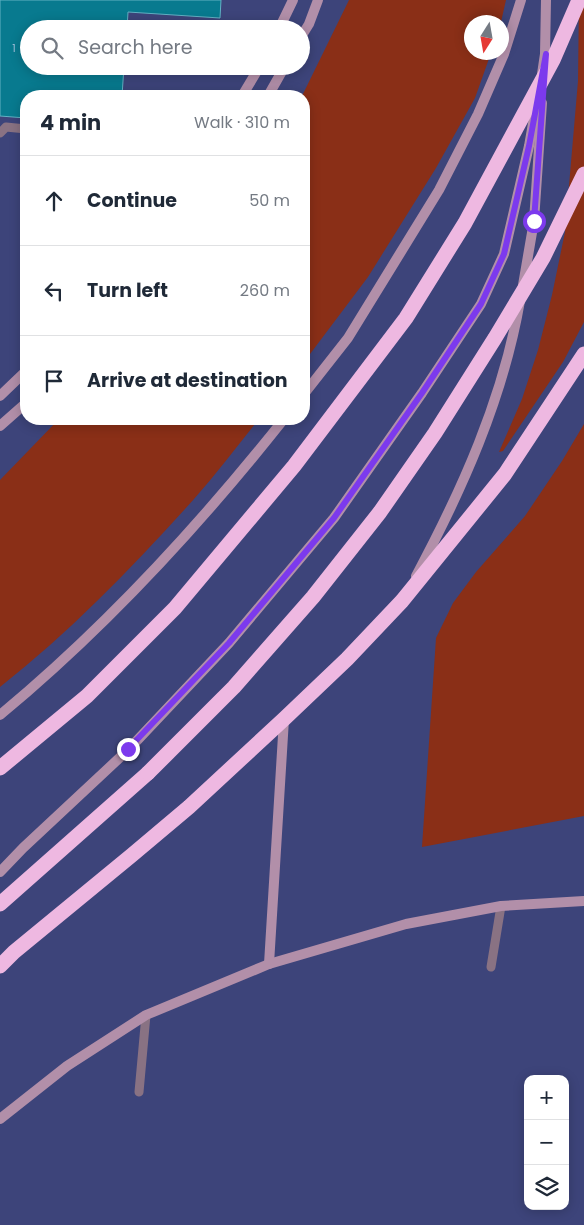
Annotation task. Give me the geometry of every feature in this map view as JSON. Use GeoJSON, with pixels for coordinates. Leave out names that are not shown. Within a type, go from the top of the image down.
{"type":"FeatureCollection","features":[{"type":"Feature","properties":{"kind":"highway"},"geometry":{"type":"LineString","coordinates":[[0,768],[87,696],[175,608],[294,466],[406,318],[465,223],[553,60],[579,0]]}},
{"type":"Feature","properties":{"kind":"highway"},"geometry":{"type":"LineString","coordinates":[[0,904],[148,773],[234,687],[313,597],[380,512],[435,434],[543,258],[584,174]]}},
{"type":"Feature","properties":{"kind":"highway"},"geometry":{"type":"LineString","coordinates":[[0,966],[14,952],[125,862],[189,807],[284,720],[402,602],[505,474],[584,354]]}},
{"type":"Feature","properties":{"kind":"main road"},"geometry":{"type":"LineString","coordinates":[[283,20],[293,0]]}},
{"type":"Feature","properties":{"kind":"main road"},"geometry":{"type":"LineString","coordinates":[[310,21],[318,0]]}},
{"type":"Feature","properties":{"kind":"main road"},"geometry":{"type":"LineString","coordinates":[[310,386],[348,338],[439,190],[478,114],[504,54],[521,0]]}},
{"type":"Feature","properties":{"kind":"main road"},"geometry":{"type":"LineString","coordinates":[[402,602],[455,499],[480,440],[500,385],[515,330],[534,221],[546,54],[546,0]]}},
{"type":"Feature","properties":{"kind":"main road"},"geometry":{"type":"LineString","coordinates":[[0,872],[128,749],[229,643],[334,518],[422,393],[481,304],[504,254],[529,146],[546,54]]}},
{"type":"Feature","properties":{"kind":"main road"},"geometry":{"type":"LineString","coordinates":[[246,90],[255,75]]}},
{"type":"Feature","properties":{"kind":"main road"},"geometry":{"type":"LineString","coordinates":[[271,90],[280,75]]}},
{"type":"Feature","properties":{"kind":"main road"},"geometry":{"type":"LineString","coordinates":[[0,396],[20,377]]}},
{"type":"Feature","properties":{"kind":"main road"},"geometry":{"type":"LineString","coordinates":[[0,426],[20,408]]}},
{"type":"Feature","properties":{"kind":"main road"},"geometry":{"type":"LineString","coordinates":[[0,716],[49,674],[181,542],[279,425]]}},
{"type":"Feature","properties":{"kind":"main road"},"geometry":{"type":"LineString","coordinates":[[269,964],[284,720]]}},
{"type":"Feature","properties":{"kind":"main road"},"geometry":{"type":"LineString","coordinates":[[0,1118],[67,1066],[146,1015],[269,964],[406,924],[501,906],[584,901]]}},
{"type":"Feature","properties":{"kind":"lane"},"geometry":{"type":"LineString","coordinates":[[0,133],[6,127],[20,128]]}},
{"type":"Feature","properties":{"kind":"lane"},"geometry":{"type":"LineString","coordinates":[[491,967],[501,906]]}},
{"type":"Feature","properties":{"kind":"lane"},"geometry":{"type":"LineString","coordinates":[[139,1092],[146,1015]]}},
{"type":"Feature","properties":{"kind":"shaded area"},"geometry":{"type":"Polygon","coordinates":[[[0,0],[584,0],[584,1225],[0,1225],[0,0]]]}},
{"type":"Feature","properties":{"kind":"shaded area"},"geometry":{"type":"Polygon","coordinates":[[[349,0],[506,0],[503,15],[464,15],[464,60],[489,60],[475,98],[436,168],[368,277],[310,354],[310,90],[305,90],[349,0]]]}},
{"type":"Feature","properties":{"kind":"shaded area"},"geometry":{"type":"Polygon","coordinates":[[[579,0],[584,0],[584,322],[563,362],[503,451],[499,452],[522,399],[538,350],[565,232],[578,81],[579,0]]]}},
{"type":"Feature","properties":{"kind":"shaded area"},"geometry":{"type":"Polygon","coordinates":[[[584,424],[584,816],[422,847],[436,638],[453,603],[476,572],[525,516],[584,424]]]}},
{"type":"Feature","properties":{"kind":"shaded area"},"geometry":{"type":"Polygon","coordinates":[[[53,425],[254,425],[194,499],[125,573],[77,621],[0,687],[0,480],[53,425]]]}},
{"type":"Feature","properties":{"kind":"building"},"geometry":{"type":"Polygon","coordinates":[[[0,0],[221,0],[220,18],[128,12],[128,20],[20,20],[20,75],[123,75],[122,90],[20,90],[20,118],[0,116],[0,0]]]}},
{"type":"Feature","properties":{"kind":"route"},"geometry":{"type":"LineString","coordinates":[[128,749],[229,643],[334,518],[422,393],[481,304],[504,254],[529,146],[546,54],[534,221]]}}]}
